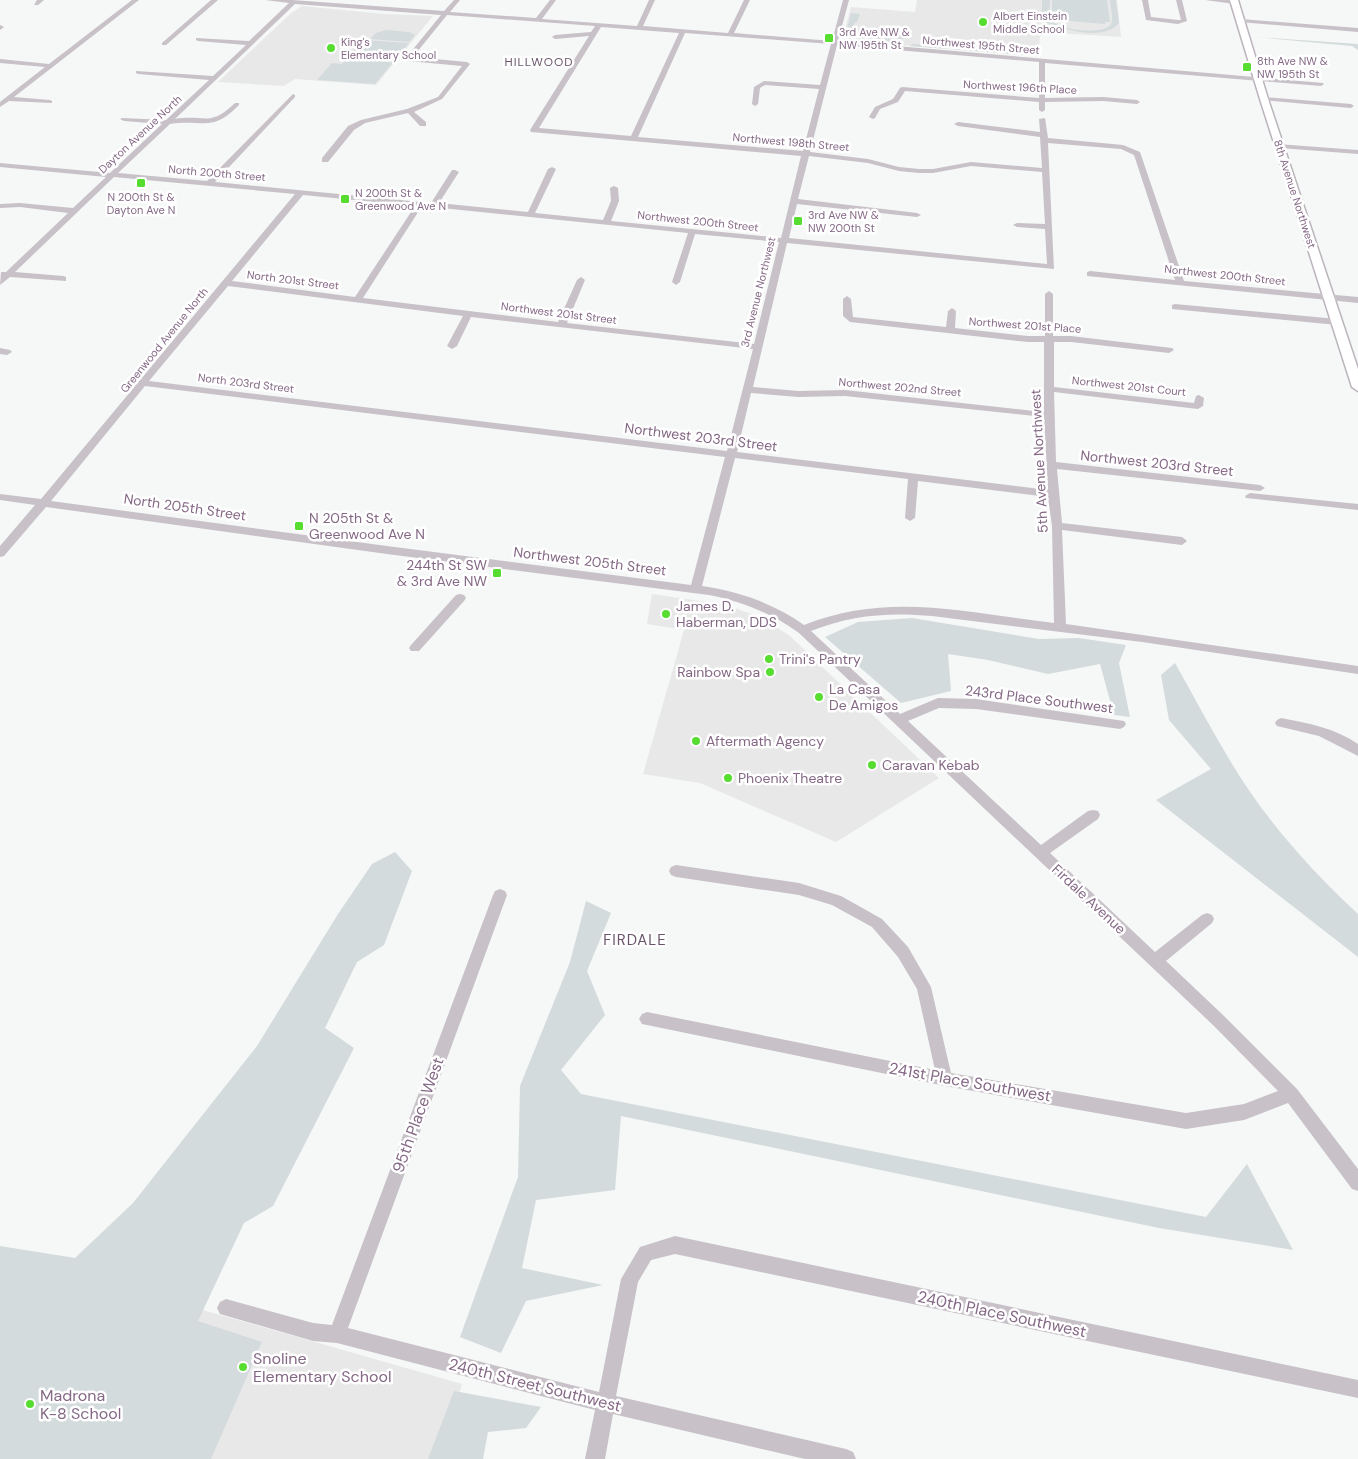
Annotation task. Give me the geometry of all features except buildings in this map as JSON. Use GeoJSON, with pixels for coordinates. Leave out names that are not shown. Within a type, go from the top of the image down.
{"type":"FeatureCollection","features":[{"type":"Feature","properties":{"kind":"main road","name":"8th Avenue Northwest"},"geometry":{"type":"LineString","coordinates":[[1235,1],[1264,99],[1358,388]]}},
{"type":"Feature","properties":{"kind":"street"},"geometry":{"type":"LineString","coordinates":[[0,105],[136,0]]}},
{"type":"Feature","properties":{"kind":"street"},"geometry":{"type":"LineString","coordinates":[[164,44],[215,0]]}},
{"type":"Feature","properties":{"kind":"street","name":"Northwest 195th Street"},"geometry":{"type":"LineString","coordinates":[[268,0],[834,43],[1258,77],[1321,84]]}},
{"type":"Feature","properties":{"kind":"street"},"geometry":{"type":"LineString","coordinates":[[326,160],[351,128],[363,121],[409,111],[440,98],[467,64],[408,59],[457,0]]}},
{"type":"Feature","properties":{"kind":"street"},"geometry":{"type":"LineString","coordinates":[[538,20],[553,0]]}},
{"type":"Feature","properties":{"kind":"street"},"geometry":{"type":"LineString","coordinates":[[639,28],[652,0]]}},
{"type":"Feature","properties":{"kind":"street"},"geometry":{"type":"LineString","coordinates":[[730,35],[747,0]]}},
{"type":"Feature","properties":{"kind":"street","name":"3rd Avenue Northwest"},"geometry":{"type":"LineString","coordinates":[[696,590],[749,390],[783,241],[846,0]]}},
{"type":"Feature","properties":{"kind":"street"},"geometry":{"type":"LineString","coordinates":[[1145,0],[1148,19],[1181,22],[1184,21],[1179,0]]}},
{"type":"Feature","properties":{"kind":"street"},"geometry":{"type":"LineString","coordinates":[[1208,0],[1235,1]]}},
{"type":"Feature","properties":{"kind":"street","name":"Dayton Avenue North"},"geometry":{"type":"LineString","coordinates":[[0,282],[4,274],[74,211],[294,2]]}},
{"type":"Feature","properties":{"kind":"street"},"geometry":{"type":"LineString","coordinates":[[1241,22],[1358,30]]}},
{"type":"Feature","properties":{"kind":"street"},"geometry":{"type":"LineString","coordinates":[[555,37],[593,34],[599,25]]}},
{"type":"Feature","properties":{"kind":"street"},"geometry":{"type":"LineString","coordinates":[[633,139],[683,31]]}},
{"type":"Feature","properties":{"kind":"street","name":"Northwest 198th Street"},"geometry":{"type":"LineString","coordinates":[[593,34],[534,130],[807,154],[879,163],[899,169],[919,171],[970,164],[1044,170]]}},
{"type":"Feature","properties":{"kind":"street"},"geometry":{"type":"LineString","coordinates":[[198,40],[251,43]]}},
{"type":"Feature","properties":{"kind":"street"},"geometry":{"type":"LineString","coordinates":[[1042,60],[1042,110]]}},
{"type":"Feature","properties":{"kind":"street"},"geometry":{"type":"LineString","coordinates":[[0,61],[50,66]]}},
{"type":"Feature","properties":{"kind":"street"},"geometry":{"type":"LineString","coordinates":[[138,72],[214,78]]}},
{"type":"Feature","properties":{"kind":"street"},"geometry":{"type":"LineString","coordinates":[[755,104],[757,87],[764,83],[823,86]]}},
{"type":"Feature","properties":{"kind":"street","name":"Northwest 196th Place"},"geometry":{"type":"LineString","coordinates":[[873,117],[877,108],[894,103],[899,99],[902,89],[1041,100],[1116,100],[1137,102]]}},
{"type":"Feature","properties":{"kind":"street"},"geometry":{"type":"LineString","coordinates":[[209,184],[293,96]]}},
{"type":"Feature","properties":{"kind":"street"},"geometry":{"type":"LineString","coordinates":[[8,98],[50,102]]}},
{"type":"Feature","properties":{"kind":"street"},"geometry":{"type":"LineString","coordinates":[[1264,99],[1351,106]]}},
{"type":"Feature","properties":{"kind":"street"},"geometry":{"type":"LineString","coordinates":[[124,119],[210,122],[225,116],[237,104]]}},
{"type":"Feature","properties":{"kind":"street"},"geometry":{"type":"LineString","coordinates":[[409,111],[424,124]]}},
{"type":"Feature","properties":{"kind":"street"},"geometry":{"type":"LineString","coordinates":[[1016,225],[1048,227],[1043,119]]}},
{"type":"Feature","properties":{"kind":"street"},"geometry":{"type":"LineString","coordinates":[[958,124],[1132,150],[1137,154],[1180,282]]}},
{"type":"Feature","properties":{"kind":"street"},"geometry":{"type":"LineString","coordinates":[[1280,146],[1358,152]]}},
{"type":"Feature","properties":{"kind":"street"},"geometry":{"type":"LineString","coordinates":[[879,163],[890,156]]}},
{"type":"Feature","properties":{"kind":"street","name":"North 200th Street"},"geometry":{"type":"LineString","coordinates":[[0,165],[433,206]]}},
{"type":"Feature","properties":{"kind":"street"},"geometry":{"type":"LineString","coordinates":[[946,168],[956,175]]}},
{"type":"Feature","properties":{"kind":"street"},"geometry":{"type":"LineString","coordinates":[[530,216],[552,169]]}},
{"type":"Feature","properties":{"kind":"street"},"geometry":{"type":"LineString","coordinates":[[433,206],[455,172]]}},
{"type":"Feature","properties":{"kind":"street"},"geometry":{"type":"LineString","coordinates":[[606,223],[615,202],[614,188]]}},
{"type":"Feature","properties":{"kind":"street","name":"Greenwood Avenue North"},"geometry":{"type":"LineString","coordinates":[[0,553],[144,383],[301,192]]}},
{"type":"Feature","properties":{"kind":"street"},"geometry":{"type":"LineString","coordinates":[[794,201],[917,215]]}},
{"type":"Feature","properties":{"kind":"street"},"geometry":{"type":"LineString","coordinates":[[358,299],[420,204]]}},
{"type":"Feature","properties":{"kind":"street"},"geometry":{"type":"LineString","coordinates":[[0,206],[20,205],[74,211]]}},
{"type":"Feature","properties":{"kind":"street","name":"Northwest 200th Street"},"geometry":{"type":"LineString","coordinates":[[433,206],[1051,266],[1048,227]]}},
{"type":"Feature","properties":{"kind":"street"},"geometry":{"type":"LineString","coordinates":[[676,282],[692,232]]}},
{"type":"Feature","properties":{"kind":"street"},"geometry":{"type":"LineString","coordinates":[[4,274],[63,279]]}},
{"type":"Feature","properties":{"kind":"street","name":"Northwest 200th Street"},"geometry":{"type":"LineString","coordinates":[[1090,274],[1358,300]]}},
{"type":"Feature","properties":{"kind":"street"},"geometry":{"type":"LineString","coordinates":[[561,325],[581,280]]}},
{"type":"Feature","properties":{"kind":"street","name":"North 201st Street"},"geometry":{"type":"LineString","coordinates":[[226,283],[358,299]]}},
{"type":"Feature","properties":{"kind":"street","name":"5th Avenue Northwest"},"geometry":{"type":"LineString","coordinates":[[1048,294],[1051,465],[1057,526],[1060,627]]}},
{"type":"Feature","properties":{"kind":"street","name":"Northwest 201st Street"},"geometry":{"type":"LineString","coordinates":[[358,299],[468,314],[758,347]]}},
{"type":"Feature","properties":{"kind":"street","name":"Northwest 201st Place"},"geometry":{"type":"LineString","coordinates":[[847,299],[847,316],[850,318],[950,330],[1049,339],[1072,339],[1169,350]]}},
{"type":"Feature","properties":{"kind":"street"},"geometry":{"type":"LineString","coordinates":[[1175,306],[1337,322]]}},
{"type":"Feature","properties":{"kind":"street"},"geometry":{"type":"LineString","coordinates":[[950,330],[952,310]]}},
{"type":"Feature","properties":{"kind":"street"},"geometry":{"type":"LineString","coordinates":[[452,346],[468,314]]}},
{"type":"Feature","properties":{"kind":"street","name":"North 203rd Street"},"geometry":{"type":"LineString","coordinates":[[144,383],[346,407]]}},
{"type":"Feature","properties":{"kind":"street","name":"Northwest 201st Court"},"geometry":{"type":"LineString","coordinates":[[1049,389],[1198,406],[1199,398]]}},
{"type":"Feature","properties":{"kind":"street","name":"Northwest 202nd Street"},"geometry":{"type":"LineString","coordinates":[[749,390],[798,394],[846,393],[1050,415]]}},
{"type":"Feature","properties":{"kind":"street","name":"Northwest 203rd Street"},"geometry":{"type":"LineString","coordinates":[[346,407],[1053,494]]}},
{"type":"Feature","properties":{"kind":"street","name":"Northwest 203rd Street"},"geometry":{"type":"LineString","coordinates":[[1051,465],[1260,488]]}},
{"type":"Feature","properties":{"kind":"street"},"geometry":{"type":"LineString","coordinates":[[910,518],[913,476]]}},
{"type":"Feature","properties":{"kind":"street"},"geometry":{"type":"LineString","coordinates":[[1250,496],[1358,507]]}},
{"type":"Feature","properties":{"kind":"street","name":"North 205th Street"},"geometry":{"type":"LineString","coordinates":[[0,497],[365,547]]}},
{"type":"Feature","properties":{"kind":"street"},"geometry":{"type":"LineString","coordinates":[[1057,526],[1182,541]]}},
{"type":"Feature","properties":{"kind":"street","name":"Northwest 205th Street"},"geometry":{"type":"LineString","coordinates":[[365,547],[735,596],[762,605],[783,616],[803,630]]}},
{"type":"Feature","properties":{"kind":"street"},"geometry":{"type":"LineString","coordinates":[[415,648],[460,598]]}},
{"type":"Feature","properties":{"kind":"street"},"geometry":{"type":"LineString","coordinates":[[803,630],[827,620],[856,613],[883,610],[910,611],[1060,627],[1358,670]]}},
{"type":"Feature","properties":{"kind":"street","name":"Firdale Avenue"},"geometry":{"type":"LineString","coordinates":[[803,630],[1219,1021],[1292,1094],[1358,1183]]}},
{"type":"Feature","properties":{"kind":"street","name":"243rd Place Southwest"},"geometry":{"type":"LineString","coordinates":[[897,720],[938,703],[967,703],[1120,724]]}},
{"type":"Feature","properties":{"kind":"street"},"geometry":{"type":"LineString","coordinates":[[1281,724],[1317,729],[1347,743],[1358,751]]}},
{"type":"Feature","properties":{"kind":"street"},"geometry":{"type":"LineString","coordinates":[[1040,853],[1093,815]]}},
{"type":"Feature","properties":{"kind":"street"},"geometry":{"type":"LineString","coordinates":[[676,871],[799,889],[836,900],[877,922],[903,952],[924,987],[945,1079]]}},
{"type":"Feature","properties":{"kind":"street","name":"95th Place West"},"geometry":{"type":"LineString","coordinates":[[337,1334],[500,895]]}},
{"type":"Feature","properties":{"kind":"street"},"geometry":{"type":"LineString","coordinates":[[1155,961],[1207,919]]}},
{"type":"Feature","properties":{"kind":"street","name":"241st Place Southwest"},"geometry":{"type":"LineString","coordinates":[[647,1019],[945,1079],[1186,1121],[1244,1112],[1292,1094]]}},
{"type":"Feature","properties":{"kind":"street","name":"240th Place Southwest"},"geometry":{"type":"LineString","coordinates":[[606,1403],[630,1279],[646,1253],[675,1245],[1358,1389]]}},
{"type":"Feature","properties":{"kind":"street","name":"240th Street Southwest"},"geometry":{"type":"LineString","coordinates":[[226,1308],[313,1332],[337,1334],[606,1403],[846,1459]]}},
{"type":"Feature","properties":{"kind":"street"},"geometry":{"type":"LineString","coordinates":[[595,1459],[606,1403]]}},
{"type":"Feature","properties":{"kind":"shaded area","name":"Albert Einstein Middle School"},"geometry":{"type":"Polygon","coordinates":[[[917,0],[1117,0],[1121,37],[1040,32],[1039,56],[848,41],[843,36],[851,7],[915,12],[917,0]]]}},
{"type":"Feature","properties":{"kind":"shaded area"},"geometry":{"type":"Polygon","coordinates":[[[1042,0],[1050,0],[1050,18],[1056,24],[1072,29],[1091,31],[1107,28],[1111,24],[1110,0],[1116,0],[1119,23],[1112,29],[1102,32],[1092,33],[1070,30],[1042,21],[1042,0]]]}},
{"type":"Feature","properties":{"kind":"shaded area"},"geometry":{"type":"Polygon","coordinates":[[[1052,0],[1107,0],[1110,22],[1105,22],[1105,24],[1057,20],[1052,18],[1052,0]]]}},
{"type":"Feature","properties":{"kind":"shaded area","name":"King's Elementary School"},"geometry":{"type":"Polygon","coordinates":[[[302,6],[384,14],[433,16],[376,85],[295,79],[284,86],[218,82],[290,14],[302,6]]]}},
{"type":"Feature","properties":{"kind":"shaded area"},"geometry":{"type":"Polygon","coordinates":[[[851,13],[860,14],[857,22],[854,23],[853,29],[859,33],[912,37],[912,39],[901,39],[894,44],[856,42],[854,38],[845,36],[851,13]]]}},
{"type":"Feature","properties":{"kind":"shaded area"},"geometry":{"type":"Polygon","coordinates":[[[386,30],[409,32],[415,35],[409,42],[370,39],[376,33],[386,30]]]}},
{"type":"Feature","properties":{"kind":"shaded area"},"geometry":{"type":"Polygon","coordinates":[[[1255,37],[1358,44],[1358,50],[1352,46],[1255,37]]]}},
{"type":"Feature","properties":{"kind":"shaded area"},"geometry":{"type":"Polygon","coordinates":[[[363,40],[409,43],[375,84],[317,80],[332,63],[342,64],[363,40]]]}},
{"type":"Feature","properties":{"kind":"shaded area"},"geometry":{"type":"Polygon","coordinates":[[[913,44],[1020,52],[1026,55],[909,46],[913,44]]]}},
{"type":"Feature","properties":{"kind":"shaded area"},"geometry":{"type":"Polygon","coordinates":[[[652,594],[727,605],[762,618],[790,636],[939,778],[836,842],[700,783],[643,774],[684,630],[647,624],[652,594]]]}},
{"type":"Feature","properties":{"kind":"shaded area"},"geometry":{"type":"Polygon","coordinates":[[[912,618],[1039,639],[1079,638],[1126,645],[1119,663],[1130,717],[1114,715],[1100,664],[1048,674],[988,660],[948,654],[951,691],[901,703],[825,637],[858,622],[912,618]]]}},
{"type":"Feature","properties":{"kind":"shaded area"},"geometry":{"type":"Polygon","coordinates":[[[1175,663],[1220,743],[1256,801],[1301,856],[1358,914],[1358,957],[1156,800],[1211,769],[1169,720],[1161,675],[1175,663]]]}},
{"type":"Feature","properties":{"kind":"shaded area"},"geometry":{"type":"Polygon","coordinates":[[[395,852],[412,871],[384,945],[357,962],[325,1028],[354,1048],[273,1206],[244,1223],[198,1321],[262,1342],[211,1459],[0,1459],[0,1246],[75,1258],[133,1203],[257,1046],[338,914],[372,864],[395,852]]]}},
{"type":"Feature","properties":{"kind":"shaded area"},"geometry":{"type":"Polygon","coordinates":[[[586,901],[611,913],[587,971],[605,1015],[561,1070],[581,1094],[1206,1217],[1247,1164],[1293,1250],[1159,1228],[621,1116],[615,1190],[536,1200],[522,1268],[603,1285],[526,1301],[501,1353],[460,1337],[518,1177],[520,1086],[570,962],[586,901]]]}},
{"type":"Feature","properties":{"kind":"shaded area","name":"Snoline Elementary School"},"geometry":{"type":"Polygon","coordinates":[[[175,1302],[462,1384],[440,1459],[0,1459],[175,1302]]]}},
{"type":"Feature","properties":{"kind":"shaded area"},"geometry":{"type":"Polygon","coordinates":[[[454,1391],[541,1407],[526,1428],[488,1432],[483,1459],[428,1459],[454,1391]]]}},
{"type":"Feature","properties":{"kind":"place","name":"Albert Einstein Middle School"},"geometry":{"type":"Point","coordinates":[983,22]}},
{"type":"Feature","properties":{"kind":"place","name":"3rd Ave NW & NW 195th St"},"geometry":{"type":"Point","coordinates":[829,38]}},
{"type":"Feature","properties":{"kind":"place","name":"King's Elementary School"},"geometry":{"type":"Point","coordinates":[331,48]}},
{"type":"Feature","properties":{"kind":"place","name":"8th Ave NW & NW 195th St"},"geometry":{"type":"Point","coordinates":[1247,67]}},
{"type":"Feature","properties":{"kind":"place","name":"N 200th St & Dayton Ave N"},"geometry":{"type":"Point","coordinates":[141,183]}},
{"type":"Feature","properties":{"kind":"place","name":"N 200th St & Greenwood Ave N"},"geometry":{"type":"Point","coordinates":[345,199]}},
{"type":"Feature","properties":{"kind":"place","name":"3rd Ave NW & NW 200th St"},"geometry":{"type":"Point","coordinates":[798,221]}},
{"type":"Feature","properties":{"kind":"place","name":"N 205th St & Greenwood Ave N"},"geometry":{"type":"Point","coordinates":[299,526]}},
{"type":"Feature","properties":{"kind":"place","name":"244th St SW & 3rd Ave NW"},"geometry":{"type":"Point","coordinates":[497,573]}},
{"type":"Feature","properties":{"kind":"place","name":"James D. Haberman, DDS"},"geometry":{"type":"Point","coordinates":[666,614]}},
{"type":"Feature","properties":{"kind":"place","name":"Trini's Pantry"},"geometry":{"type":"Point","coordinates":[769,659]}},
{"type":"Feature","properties":{"kind":"place","name":"Rainbow Spa"},"geometry":{"type":"Point","coordinates":[770,672]}},
{"type":"Feature","properties":{"kind":"place","name":"La Casa De Amigos"},"geometry":{"type":"Point","coordinates":[819,697]}},
{"type":"Feature","properties":{"kind":"place","name":"Aftermath Agency"},"geometry":{"type":"Point","coordinates":[696,741]}},
{"type":"Feature","properties":{"kind":"place","name":"Caravan Kebab"},"geometry":{"type":"Point","coordinates":[872,765]}},
{"type":"Feature","properties":{"kind":"place","name":"Phoenix Theatre"},"geometry":{"type":"Point","coordinates":[728,778]}},
{"type":"Feature","properties":{"kind":"place","name":"Snoline Elementary School"},"geometry":{"type":"Point","coordinates":[243,1367]}},
{"type":"Feature","properties":{"kind":"place","name":"Madrona K-8 School"},"geometry":{"type":"Point","coordinates":[30,1404]}},
{"type":"Feature","properties":{"kind":"district","name":"HILLWOOD"},"geometry":{"type":"Point","coordinates":[539,62]}},
{"type":"Feature","properties":{"kind":"district","name":"FIRDALE"},"geometry":{"type":"Point","coordinates":[635,940]}}]}
